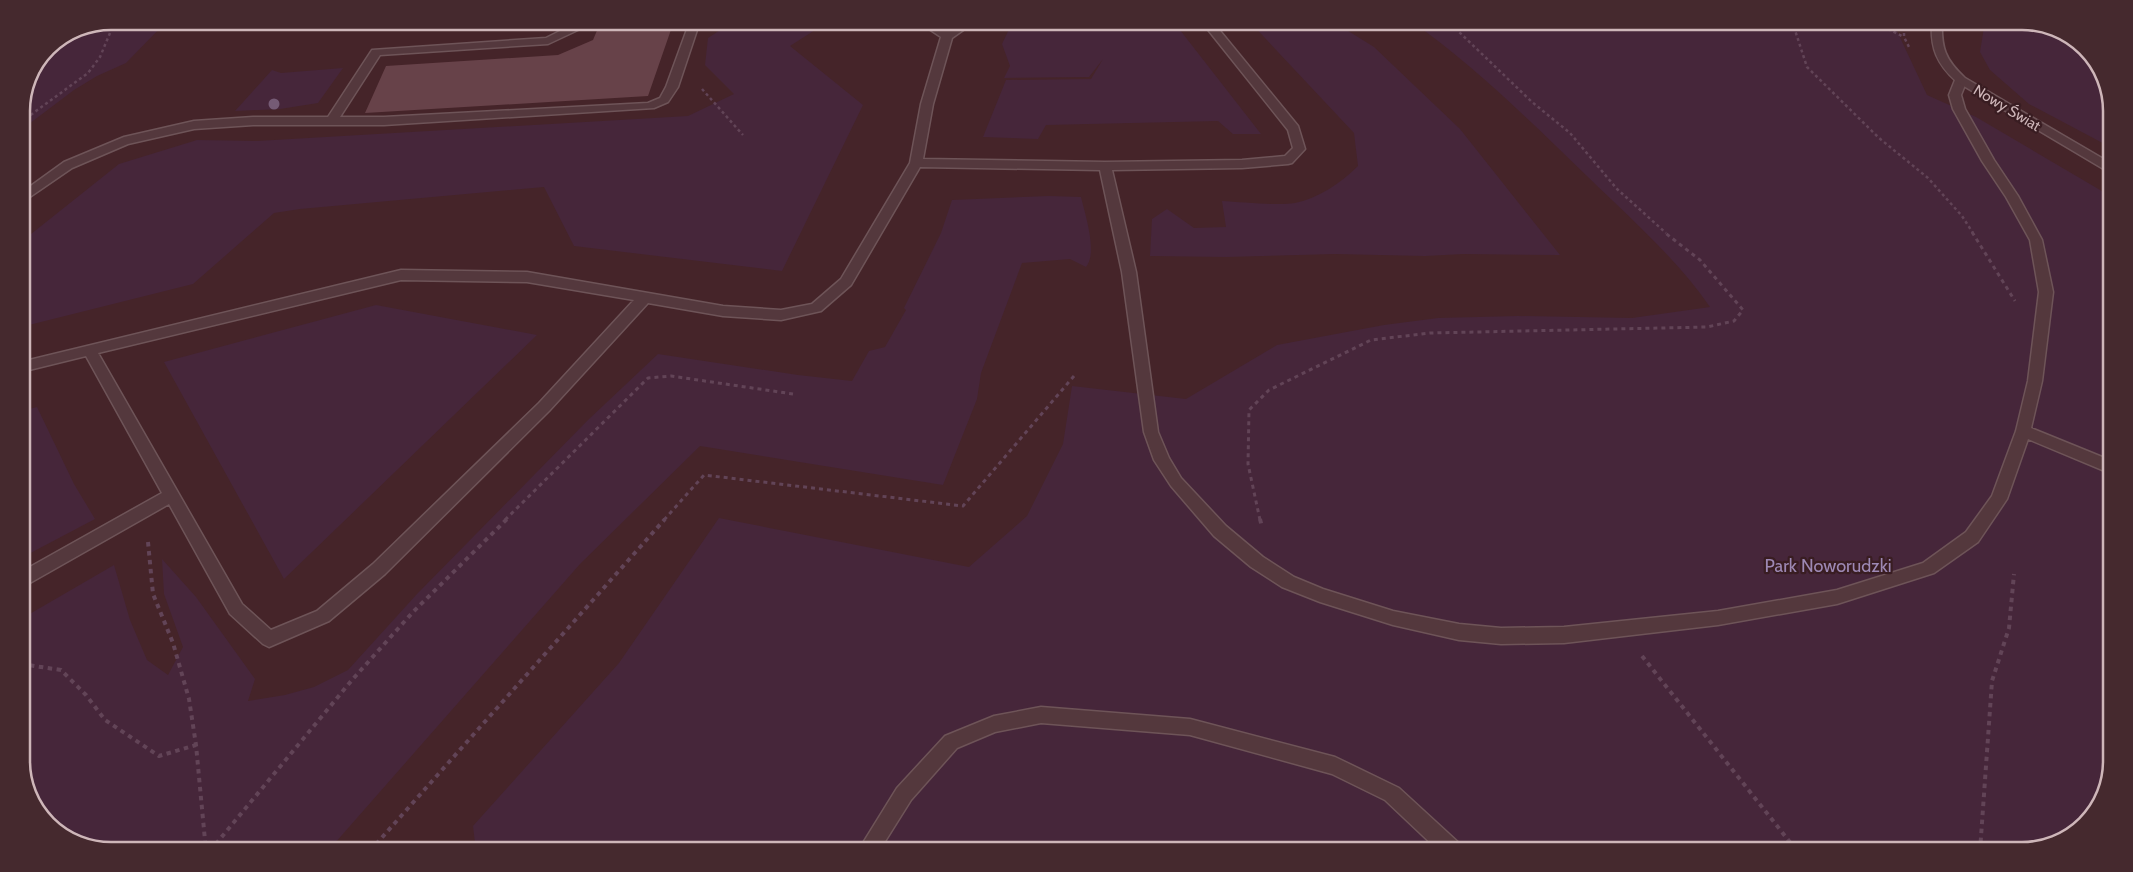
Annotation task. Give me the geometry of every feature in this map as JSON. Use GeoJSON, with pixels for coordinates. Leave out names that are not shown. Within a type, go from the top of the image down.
{"type":"FeatureCollection","features":[{"type":"Feature","properties":{"kind":"street"},"geometry":{"type":"LineString","coordinates":[[330,122],[340,110],[376,52],[548,41],[572,30]]}},
{"type":"Feature","properties":{"kind":"street"},"geometry":{"type":"LineString","coordinates":[[30,192],[68,165],[124,141],[194,125],[253,121],[384,121],[650,106],[664,100],[672,87],[692,30]]}},
{"type":"Feature","properties":{"kind":"street"},"geometry":{"type":"LineString","coordinates":[[937,30],[947,36]]}},
{"type":"Feature","properties":{"kind":"street"},"geometry":{"type":"LineString","coordinates":[[30,365],[401,275],[527,277],[723,311],[781,315],[816,308],[846,282],[916,163],[927,104],[947,36],[957,30]]}},
{"type":"Feature","properties":{"kind":"street"},"geometry":{"type":"LineString","coordinates":[[916,163],[1105,166],[1242,164],[1288,160],[1300,149],[1294,129],[1213,30]]}},
{"type":"Feature","properties":{"kind":"street","name":"Nowy Świat"},"geometry":{"type":"LineString","coordinates":[[1936,30],[1935,41],[1946,66],[1961,80],[2103,165]]}},
{"type":"Feature","properties":{"kind":"street"},"geometry":{"type":"LineString","coordinates":[[1105,166],[1129,272],[1150,424],[1162,460],[1176,482],[1220,531],[1257,562],[1288,582],[1320,595],[1393,618],[1458,632],[1530,636],[1564,635],[1718,618],[1837,597],[1928,568],[1972,537],[1999,499],[2023,431],[2035,381],[2046,292],[2036,240],[2012,196],[1988,161],[1959,109],[1955,95],[1961,80]]}},
{"type":"Feature","properties":{"kind":"street"},"geometry":{"type":"LineString","coordinates":[[90,352],[236,609],[268,640],[323,616],[379,569],[544,408],[645,297]]}},
{"type":"Feature","properties":{"kind":"street"},"geometry":{"type":"LineString","coordinates":[[2023,431],[2103,464]]}},
{"type":"Feature","properties":{"kind":"street"},"geometry":{"type":"LineString","coordinates":[[30,576],[172,495]]}},
{"type":"Feature","properties":{"kind":"street"},"geometry":{"type":"LineString","coordinates":[[874,842],[904,794],[951,742],[994,724],[1041,715],[1190,727],[1335,766],[1392,794],[1443,842]]}},
{"type":"Feature","properties":{"kind":"path"},"geometry":{"type":"LineString","coordinates":[[30,115],[88,73],[100,57],[112,30]]}},
{"type":"Feature","properties":{"kind":"path"},"geometry":{"type":"LineString","coordinates":[[1257,562],[1264,532],[1248,464],[1248,410],[1269,390],[1371,340],[1430,333],[1707,327],[1734,321],[1743,310],[1700,260],[1664,232],[1617,189],[1570,133],[1532,102],[1458,30]]}},
{"type":"Feature","properties":{"kind":"path"},"geometry":{"type":"LineString","coordinates":[[1795,30],[1807,67],[1879,138],[1928,178],[1962,216],[2021,310],[2042,326]]}},
{"type":"Feature","properties":{"kind":"path"},"geometry":{"type":"LineString","coordinates":[[1889,30],[1904,38]]}},
{"type":"Feature","properties":{"kind":"path"},"geometry":{"type":"LineString","coordinates":[[680,63],[743,135]]}},
{"type":"Feature","properties":{"kind":"path"},"geometry":{"type":"LineString","coordinates":[[217,842],[352,680],[413,612],[648,378],[670,376],[793,394]]}},
{"type":"Feature","properties":{"kind":"path"},"geometry":{"type":"LineString","coordinates":[[378,842],[704,475],[963,506],[1074,376]]}},
{"type":"Feature","properties":{"kind":"path"},"geometry":{"type":"LineString","coordinates":[[172,495],[147,545],[153,594],[173,643],[188,699],[196,745],[205,842]]}},
{"type":"Feature","properties":{"kind":"path"},"geometry":{"type":"LineString","coordinates":[[1981,842],[1992,681],[2009,628],[2014,574]]}},
{"type":"Feature","properties":{"kind":"path"},"geometry":{"type":"LineString","coordinates":[[1620,629],[1790,842]]}},
{"type":"Feature","properties":{"kind":"path"},"geometry":{"type":"LineString","coordinates":[[30,665],[61,670],[86,695],[105,720],[159,756],[196,745]]}},
{"type":"Feature","properties":{"kind":"green space"},"geometry":{"type":"Polygon","coordinates":[[[158,30],[126,63],[97,76],[74,90],[30,123],[30,106],[38,75],[58,50],[85,34],[95,32],[158,30]]]}},
{"type":"Feature","properties":{"kind":"green space"},"geometry":{"type":"Polygon","coordinates":[[[720,30],[815,30],[790,46],[863,105],[782,271],[574,246],[544,187],[274,213],[193,284],[30,325],[30,235],[119,164],[197,140],[257,141],[688,116],[734,94],[705,65],[708,38],[720,30]]]}},
{"type":"Feature","properties":{"kind":"green space"},"geometry":{"type":"Polygon","coordinates":[[[1009,30],[1180,30],[1261,134],[1233,134],[1218,121],[1046,125],[1038,139],[983,137],[1006,80],[1091,79],[1103,59],[1089,77],[1004,78],[1010,66],[1002,44],[1009,30]]]}},
{"type":"Feature","properties":{"kind":"green space"},"geometry":{"type":"Polygon","coordinates":[[[1257,30],[1347,30],[1374,47],[1460,129],[1560,255],[1463,254],[1425,256],[1335,254],[1226,257],[1150,256],[1152,219],[1167,209],[1194,228],[1226,227],[1222,201],[1288,204],[1313,198],[1329,189],[1358,166],[1354,133],[1257,30]]]}},
{"type":"Feature","properties":{"kind":"green space","name":"Park Noworudzki"},"geometry":{"type":"Polygon","coordinates":[[[1424,30],[1897,30],[1927,95],[1976,117],[2103,192],[2103,761],[2097,792],[2083,814],[2075,822],[2058,834],[2048,838],[2022,842],[475,842],[473,826],[619,663],[719,518],[969,567],[1027,516],[1063,444],[1072,386],[1186,399],[1277,345],[1384,325],[1438,318],[1518,316],[1632,318],[1710,307],[1683,272],[1636,223],[1546,136],[1424,30]]]}},
{"type":"Feature","properties":{"kind":"green space"},"geometry":{"type":"Polygon","coordinates":[[[1984,30],[2038,32],[2053,36],[2071,47],[2086,62],[2099,85],[2103,106],[2103,143],[2029,104],[1990,70],[1980,52],[1984,30]]]}},
{"type":"Feature","properties":{"kind":"green space"},"geometry":{"type":"Polygon","coordinates":[[[343,68],[318,103],[280,109],[235,111],[272,70],[281,73],[343,68]]]}},
{"type":"Feature","properties":{"kind":"green space"},"geometry":{"type":"Polygon","coordinates":[[[1049,196],[1081,197],[1090,233],[1091,253],[1086,267],[1070,259],[1022,263],[981,373],[977,399],[943,485],[700,446],[580,564],[336,842],[111,842],[80,836],[62,825],[47,810],[36,792],[30,766],[30,614],[114,565],[130,620],[147,660],[168,675],[183,647],[164,594],[162,559],[196,597],[255,679],[248,701],[285,695],[314,687],[348,670],[417,594],[588,420],[658,354],[798,375],[852,381],[869,351],[885,347],[906,310],[904,308],[941,233],[952,200],[1049,196]]]}},
{"type":"Feature","properties":{"kind":"green space"},"geometry":{"type":"Polygon","coordinates":[[[376,305],[537,335],[284,579],[164,362],[376,305]]]}},
{"type":"Feature","properties":{"kind":"green space"},"geometry":{"type":"Polygon","coordinates":[[[37,407],[74,484],[95,519],[30,553],[30,409],[37,407]]]}},
{"type":"Feature","properties":{"kind":"building"},"geometry":{"type":"Polygon","coordinates":[[[597,30],[671,30],[648,96],[365,113],[386,66],[558,55],[593,40],[597,30]]]}}]}
